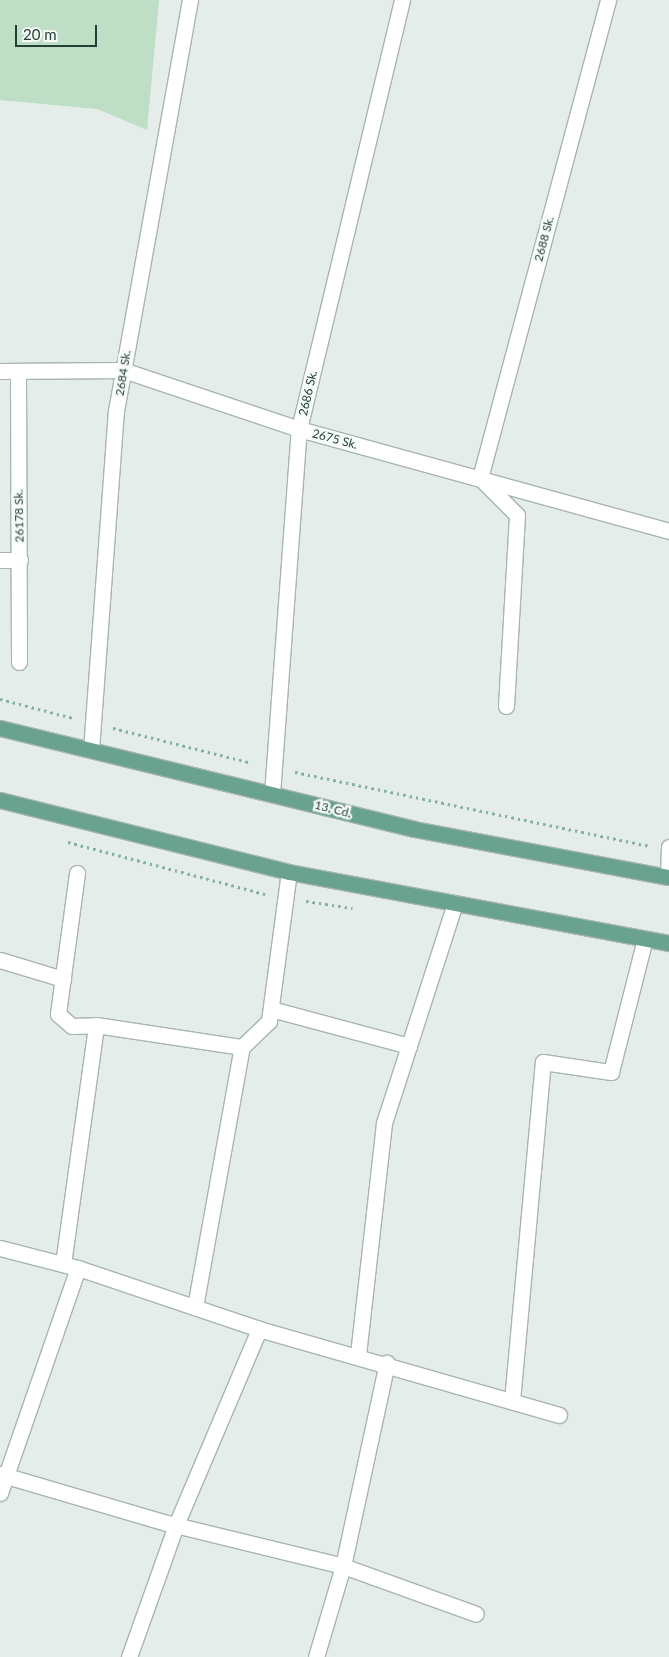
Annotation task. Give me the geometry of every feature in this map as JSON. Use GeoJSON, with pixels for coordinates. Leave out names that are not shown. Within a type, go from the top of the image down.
{"type":"FeatureCollection","features":[{"type":"Feature","properties":{"kind":"main road","name":"13. Cd."},"geometry":{"type":"LineString","coordinates":[[0,728],[414,829],[668,876]]}},
{"type":"Feature","properties":{"kind":"main road"},"geometry":{"type":"LineString","coordinates":[[0,800],[289,872],[669,943]]}},
{"type":"Feature","properties":{"kind":"street","name":"2684 Sk."},"geometry":{"type":"LineString","coordinates":[[92,750],[116,411],[190,0]]}},
{"type":"Feature","properties":{"kind":"street","name":"2686 Sk."},"geometry":{"type":"LineString","coordinates":[[272,794],[299,429],[402,0]]}},
{"type":"Feature","properties":{"kind":"street","name":"2688 Sk."},"geometry":{"type":"LineString","coordinates":[[480,478],[608,0]]}},
{"type":"Feature","properties":{"kind":"street","name":"2675 Sk."},"geometry":{"type":"LineString","coordinates":[[0,371],[122,370],[299,429],[669,531]]}},
{"type":"Feature","properties":{"kind":"street","name":"26178 Sk."},"geometry":{"type":"LineString","coordinates":[[18,371],[20,662]]}},
{"type":"Feature","properties":{"kind":"street"},"geometry":{"type":"LineString","coordinates":[[480,478],[518,515],[506,706]]}},
{"type":"Feature","properties":{"kind":"street"},"geometry":{"type":"LineString","coordinates":[[0,560],[20,560]]}},
{"type":"Feature","properties":{"kind":"street"},"geometry":{"type":"LineString","coordinates":[[668,876],[669,849]]}},
{"type":"Feature","properties":{"kind":"street"},"geometry":{"type":"LineString","coordinates":[[195,1307],[242,1047],[269,1021],[289,872]]}},
{"type":"Feature","properties":{"kind":"street"},"geometry":{"type":"LineString","coordinates":[[76,873],[58,1014],[72,1026],[96,1025],[242,1047]]}},
{"type":"Feature","properties":{"kind":"street"},"geometry":{"type":"LineString","coordinates":[[358,1355],[384,1123],[455,903]]}},
{"type":"Feature","properties":{"kind":"street"},"geometry":{"type":"LineString","coordinates":[[512,1401],[543,1062],[611,1072],[645,939]]}},
{"type":"Feature","properties":{"kind":"street"},"geometry":{"type":"LineString","coordinates":[[0,960],[63,979]]}},
{"type":"Feature","properties":{"kind":"street"},"geometry":{"type":"LineString","coordinates":[[271,1009],[409,1046]]}},
{"type":"Feature","properties":{"kind":"street"},"geometry":{"type":"LineString","coordinates":[[0,1493],[3,1475],[70,1266],[96,1025]]}},
{"type":"Feature","properties":{"kind":"street"},"geometry":{"type":"LineString","coordinates":[[0,1248],[70,1266],[259,1329],[388,1363],[559,1415]]}},
{"type":"Feature","properties":{"kind":"street"},"geometry":{"type":"LineString","coordinates":[[129,1657],[176,1525],[259,1329]]}},
{"type":"Feature","properties":{"kind":"street"},"geometry":{"type":"LineString","coordinates":[[316,1657],[344,1566],[388,1363]]}},
{"type":"Feature","properties":{"kind":"street"},"geometry":{"type":"LineString","coordinates":[[3,1475],[176,1525],[344,1566],[476,1614]]}},
{"type":"Feature","properties":{"kind":"path"},"geometry":{"type":"LineString","coordinates":[[0,699],[274,768],[669,849]]}},
{"type":"Feature","properties":{"kind":"green space"},"geometry":{"type":"Polygon","coordinates":[[[0,0],[159,0],[147,130],[97,109],[0,100],[0,0]]]}}]}
